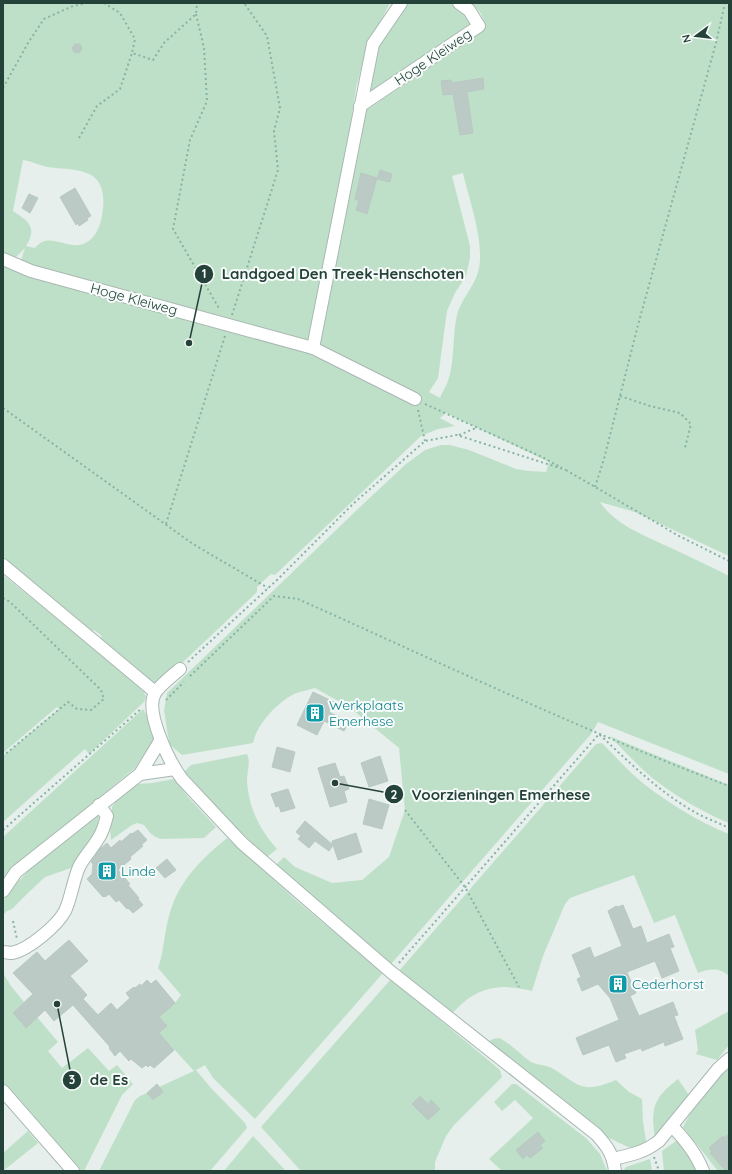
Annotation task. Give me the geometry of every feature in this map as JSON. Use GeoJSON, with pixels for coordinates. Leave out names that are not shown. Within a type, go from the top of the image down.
{"type":"FeatureCollection","features":[{"type":"Feature","properties":{"kind":"street"},"geometry":{"type":"LineString","coordinates":[[312,348],[373,44],[401,3]]}},
{"type":"Feature","properties":{"kind":"street","name":"Hoge Kleiweg"},"geometry":{"type":"LineString","coordinates":[[360,106],[479,26],[469,10],[459,3]]}},
{"type":"Feature","properties":{"kind":"street","name":"Hoge Kleiweg"},"geometry":{"type":"LineString","coordinates":[[3,259],[31,271],[312,348],[415,399]]}},
{"type":"Feature","properties":{"kind":"street"},"geometry":{"type":"LineString","coordinates":[[3,565],[154,695]]}},
{"type":"Feature","properties":{"kind":"street"},"geometry":{"type":"LineString","coordinates":[[180,669],[154,695],[154,712],[160,741],[182,779],[242,843],[391,972],[596,1134],[606,1146],[614,1165],[650,1148],[659,1141],[718,1069],[729,1059]]}},
{"type":"Feature","properties":{"kind":"street"},"geometry":{"type":"LineString","coordinates":[[3,891],[16,872],[140,774],[160,741]]}},
{"type":"Feature","properties":{"kind":"street"},"geometry":{"type":"LineString","coordinates":[[140,774],[175,769]]}},
{"type":"Feature","properties":{"kind":"street"},"geometry":{"type":"LineString","coordinates":[[3,952],[11,953],[20,950],[38,939],[51,929],[65,911],[79,866],[98,840],[103,830],[107,816],[99,805]]}},
{"type":"Feature","properties":{"kind":"street"},"geometry":{"type":"LineString","coordinates":[[3,1091],[73,1171]]}},
{"type":"Feature","properties":{"kind":"street"},"geometry":{"type":"LineString","coordinates":[[672,1126],[687,1143],[699,1161],[703,1171]]}},
{"type":"Feature","properties":{"kind":"path"},"geometry":{"type":"LineString","coordinates":[[3,88],[28,43],[44,19],[73,6],[87,3]]}},
{"type":"Feature","properties":{"kind":"path"},"geometry":{"type":"LineString","coordinates":[[79,138],[97,106],[120,89],[132,53],[134,39],[120,13],[104,3]]}},
{"type":"Feature","properties":{"kind":"path"},"geometry":{"type":"LineString","coordinates":[[197,3],[196,14],[204,48],[207,101],[190,140],[173,229],[228,325]]}},
{"type":"Feature","properties":{"kind":"path"},"geometry":{"type":"LineString","coordinates":[[166,524],[278,170],[274,131],[280,108],[268,36],[244,3]]}},
{"type":"Feature","properties":{"kind":"path"},"geometry":{"type":"LineString","coordinates":[[595,487],[716,43],[725,3]]}},
{"type":"Feature","properties":{"kind":"path"},"geometry":{"type":"LineString","coordinates":[[132,53],[153,60],[164,43],[196,14]]}},
{"type":"Feature","properties":{"kind":"path"},"geometry":{"type":"LineString","coordinates":[[620,396],[650,406],[680,413],[691,424],[685,448]]}},
{"type":"Feature","properties":{"kind":"path"},"geometry":{"type":"LineString","coordinates":[[415,399],[542,457],[679,536],[729,561]]}},
{"type":"Feature","properties":{"kind":"path"},"geometry":{"type":"LineString","coordinates":[[415,399],[425,441]]}},
{"type":"Feature","properties":{"kind":"path"},"geometry":{"type":"LineString","coordinates":[[3,408],[193,544],[268,588]]}},
{"type":"Feature","properties":{"kind":"path"},"geometry":{"type":"LineString","coordinates":[[180,669],[278,579],[354,503],[425,441],[457,435],[476,428]]}},
{"type":"Feature","properties":{"kind":"path"},"geometry":{"type":"LineString","coordinates":[[457,435],[566,470]]}},
{"type":"Feature","properties":{"kind":"path"},"geometry":{"type":"LineString","coordinates":[[154,712],[274,596],[298,599],[599,734],[675,766],[729,786]]}},
{"type":"Feature","properties":{"kind":"path"},"geometry":{"type":"LineString","coordinates":[[3,598],[10,602],[101,690],[104,699],[92,710],[77,709],[68,702],[3,756]]}},
{"type":"Feature","properties":{"kind":"path"},"geometry":{"type":"LineString","coordinates":[[3,830],[154,695]]}},
{"type":"Feature","properties":{"kind":"path"},"geometry":{"type":"LineString","coordinates":[[599,734],[636,769],[665,793],[698,814],[729,828]]}},
{"type":"Feature","properties":{"kind":"path"},"geometry":{"type":"LineString","coordinates":[[391,972],[599,734]]}},
{"type":"Feature","properties":{"kind":"path"},"geometry":{"type":"LineString","coordinates":[[405,810],[465,887],[519,987]]}},
{"type":"Feature","properties":{"kind":"path"},"geometry":{"type":"LineString","coordinates":[[13,921],[16,936]]}},
{"type":"Feature","properties":{"kind":"path"},"geometry":{"type":"LineString","coordinates":[[650,1148],[659,1171]]}},
{"type":"Feature","properties":{"kind":"green space"},"geometry":{"type":"Polygon","coordinates":[[[3,3],[390,3],[367,47],[356,88],[347,149],[364,112],[474,37],[484,28],[484,20],[482,16],[471,3],[729,3],[729,556],[635,512],[600,502],[614,517],[632,529],[729,576],[729,774],[598,722],[591,734],[391,964],[294,883],[276,865],[284,857],[295,867],[332,883],[362,880],[389,857],[405,810],[399,748],[349,707],[315,688],[294,694],[275,708],[263,722],[255,736],[253,743],[182,755],[170,745],[164,710],[167,693],[361,506],[406,464],[425,450],[441,445],[450,445],[469,450],[516,469],[529,471],[546,472],[549,462],[446,413],[440,418],[455,426],[438,429],[421,436],[275,575],[271,574],[257,587],[257,592],[161,683],[155,684],[100,639],[102,636],[94,630],[92,632],[3,559],[3,256],[20,263],[25,248],[16,257],[3,255],[3,3]],[[23,160],[13,211],[30,225],[31,234],[26,246],[35,248],[41,242],[48,241],[71,245],[86,243],[95,234],[101,219],[103,194],[100,184],[95,178],[87,173],[69,169],[47,167],[23,160]],[[463,173],[452,176],[470,246],[470,258],[466,276],[455,293],[447,311],[438,378],[429,392],[440,398],[450,373],[457,315],[461,304],[474,283],[480,261],[480,249],[476,222],[463,173]]]}},
{"type":"Feature","properties":{"kind":"green space"},"geometry":{"type":"Polygon","coordinates":[[[403,3],[453,3],[472,19],[470,27],[367,98],[373,66],[380,43],[403,3]]]}},
{"type":"Feature","properties":{"kind":"green space"},"geometry":{"type":"Polygon","coordinates":[[[3,575],[107,659],[144,692],[146,697],[144,702],[89,754],[85,749],[3,822],[3,756],[59,709],[57,707],[3,753],[3,575]]]}},
{"type":"Feature","properties":{"kind":"green space"},"geometry":{"type":"Polygon","coordinates":[[[143,709],[156,730],[157,735],[135,768],[24,860],[3,880],[3,837],[143,709]]]}},
{"type":"Feature","properties":{"kind":"green space"},"geometry":{"type":"Polygon","coordinates":[[[609,736],[729,785],[729,823],[698,808],[657,782],[609,736]]]}},
{"type":"Feature","properties":{"kind":"green space"},"geometry":{"type":"Polygon","coordinates":[[[602,743],[644,784],[696,818],[729,834],[729,976],[718,970],[698,973],[675,915],[654,923],[634,875],[570,898],[565,904],[543,956],[532,991],[508,987],[487,990],[478,993],[469,999],[451,1015],[399,971],[596,744],[602,743]]]}},
{"type":"Feature","properties":{"kind":"green space"},"geometry":{"type":"Polygon","coordinates":[[[247,754],[249,764],[247,781],[250,800],[260,826],[277,849],[267,857],[216,808],[184,772],[191,765],[247,754]]]}},
{"type":"Feature","properties":{"kind":"green space"},"geometry":{"type":"Polygon","coordinates":[[[174,779],[188,797],[216,827],[204,838],[161,839],[151,834],[144,825],[137,823],[111,840],[110,831],[112,807],[119,797],[138,784],[174,779]]]}},
{"type":"Feature","properties":{"kind":"green space"},"geometry":{"type":"Polygon","coordinates":[[[100,811],[97,829],[71,868],[45,877],[12,909],[3,915],[3,901],[15,885],[33,866],[100,811]]]}},
{"type":"Feature","properties":{"kind":"green space"},"geometry":{"type":"Polygon","coordinates":[[[227,838],[297,901],[383,973],[255,1119],[213,1078],[205,1065],[196,1070],[211,1088],[245,1123],[247,1128],[210,1171],[99,1171],[135,1100],[147,1093],[153,1100],[163,1092],[159,1087],[194,1071],[162,1036],[154,1038],[167,1026],[155,1012],[162,1014],[175,1003],[181,995],[158,968],[162,956],[169,916],[178,893],[191,872],[199,863],[227,838]]]}},
{"type":"Feature","properties":{"kind":"green space"},"geometry":{"type":"Polygon","coordinates":[[[3,973],[24,1002],[13,1013],[26,1028],[37,1017],[58,1042],[48,1051],[62,1068],[88,1048],[109,1071],[117,1065],[133,1084],[122,1095],[84,1171],[75,1171],[3,1086],[3,973]]]}},
{"type":"Feature","properties":{"kind":"green space"},"geometry":{"type":"Polygon","coordinates":[[[391,979],[500,1070],[502,1077],[454,1125],[446,1136],[435,1162],[435,1171],[301,1171],[261,1127],[391,979]]]}},
{"type":"Feature","properties":{"kind":"green space"},"geometry":{"type":"Polygon","coordinates":[[[729,1011],[729,1045],[717,1060],[696,1054],[698,1050],[695,1030],[729,1011]]]}},
{"type":"Feature","properties":{"kind":"green space"},"geometry":{"type":"Polygon","coordinates":[[[499,1038],[508,1043],[531,1062],[552,1068],[582,1086],[595,1087],[616,1080],[629,1092],[642,1099],[643,1122],[647,1147],[639,1149],[628,1147],[605,1136],[486,1043],[493,1039],[499,1038]]]}},
{"type":"Feature","properties":{"kind":"green space"},"geometry":{"type":"Polygon","coordinates":[[[729,1065],[729,1171],[718,1171],[683,1127],[690,1114],[729,1065]]]}},
{"type":"Feature","properties":{"kind":"green space"},"geometry":{"type":"Polygon","coordinates":[[[678,1079],[689,1095],[655,1138],[653,1118],[656,1104],[664,1092],[678,1079]]]}},
{"type":"Feature","properties":{"kind":"green space"},"geometry":{"type":"Polygon","coordinates":[[[512,1084],[516,1084],[587,1139],[600,1154],[607,1171],[502,1171],[489,1159],[533,1118],[515,1100],[502,1111],[494,1102],[512,1084]]]}},
{"type":"Feature","properties":{"kind":"green space"},"geometry":{"type":"Polygon","coordinates":[[[28,1131],[38,1143],[3,1171],[3,1153],[28,1131]]]}},
{"type":"Feature","properties":{"kind":"green space"},"geometry":{"type":"Polygon","coordinates":[[[253,1136],[286,1171],[224,1171],[253,1136]]]}},
{"type":"Feature","properties":{"kind":"green space"},"geometry":{"type":"Polygon","coordinates":[[[679,1139],[703,1171],[664,1171],[662,1151],[679,1139]]]}},
{"type":"Feature","properties":{"kind":"green space"},"geometry":{"type":"Polygon","coordinates":[[[650,1159],[652,1171],[623,1171],[626,1167],[650,1159]]]}},
{"type":"Feature","properties":{"kind":"building"},"geometry":{"type":"Polygon","coordinates":[[[75,44],[80,44],[82,49],[79,53],[74,52],[72,48],[75,44]]]}},
{"type":"Feature","properties":{"kind":"building"},"geometry":{"type":"Polygon","coordinates":[[[483,78],[484,89],[467,92],[473,133],[460,135],[453,94],[443,95],[441,81],[451,80],[452,83],[483,78]]]}},
{"type":"Feature","properties":{"kind":"building"},"geometry":{"type":"Polygon","coordinates":[[[380,170],[392,174],[390,182],[377,179],[380,170]]]}},
{"type":"Feature","properties":{"kind":"building"},"geometry":{"type":"Polygon","coordinates":[[[361,173],[377,178],[367,214],[356,210],[359,201],[355,199],[361,173]]]}},
{"type":"Feature","properties":{"kind":"building"},"geometry":{"type":"Polygon","coordinates":[[[75,188],[91,216],[79,226],[78,223],[76,225],[60,197],[75,188]]]}},
{"type":"Feature","properties":{"kind":"building"},"geometry":{"type":"Polygon","coordinates":[[[29,194],[38,198],[30,213],[22,208],[29,194]]]}},
{"type":"Feature","properties":{"kind":"building","name":"Werkplaats Emerhese"},"geometry":{"type":"Polygon","coordinates":[[[313,692],[334,702],[329,712],[349,722],[344,731],[324,721],[317,735],[297,725],[313,692]]]}},
{"type":"Feature","properties":{"kind":"building"},"geometry":{"type":"Polygon","coordinates":[[[277,747],[295,752],[290,772],[272,767],[277,747]]]}},
{"type":"Feature","properties":{"kind":"building"},"geometry":{"type":"Polygon","coordinates":[[[380,756],[388,781],[369,787],[361,763],[380,756]]]}},
{"type":"Feature","properties":{"kind":"building"},"geometry":{"type":"Polygon","coordinates":[[[335,763],[340,777],[344,776],[349,789],[344,791],[347,802],[330,807],[318,768],[335,763]]]}},
{"type":"Feature","properties":{"kind":"building"},"geometry":{"type":"Polygon","coordinates":[[[288,789],[295,808],[281,812],[279,806],[276,807],[271,794],[288,789]]]}},
{"type":"Feature","properties":{"kind":"building"},"geometry":{"type":"Polygon","coordinates":[[[369,799],[389,805],[382,829],[363,824],[369,799]]]}},
{"type":"Feature","properties":{"kind":"building"},"geometry":{"type":"Polygon","coordinates":[[[305,821],[333,845],[329,851],[315,841],[309,848],[298,839],[301,836],[296,832],[305,821]]]}},
{"type":"Feature","properties":{"kind":"building","name":"Linde"},"geometry":{"type":"Polygon","coordinates":[[[138,830],[147,840],[141,845],[143,846],[130,857],[131,859],[118,870],[130,884],[128,885],[143,905],[133,913],[119,900],[116,902],[109,894],[103,897],[87,879],[92,874],[93,864],[91,862],[100,849],[107,843],[111,848],[120,840],[121,842],[131,833],[132,834],[138,830]]]}},
{"type":"Feature","properties":{"kind":"building"},"geometry":{"type":"Polygon","coordinates":[[[356,833],[362,852],[338,860],[332,841],[356,833]]]}},
{"type":"Feature","properties":{"kind":"building"},"geometry":{"type":"Polygon","coordinates":[[[167,859],[176,870],[165,878],[156,868],[167,859]]]}},
{"type":"Feature","properties":{"kind":"building","name":"Cederhorst"},"geometry":{"type":"Polygon","coordinates":[[[623,905],[633,929],[641,926],[647,943],[669,934],[674,947],[670,948],[679,971],[662,978],[655,961],[627,972],[636,993],[630,996],[639,1016],[673,1002],[678,1015],[674,1016],[683,1039],[665,1046],[664,1042],[642,1051],[641,1048],[624,1054],[626,1058],[616,1062],[609,1045],[583,1055],[576,1038],[619,1020],[610,998],[598,984],[582,991],[577,979],[581,977],[572,955],[590,947],[594,958],[622,946],[608,911],[616,906],[618,907],[623,905]]]}},
{"type":"Feature","properties":{"kind":"building"},"geometry":{"type":"Polygon","coordinates":[[[69,940],[88,961],[70,976],[87,995],[83,999],[98,1015],[111,1003],[117,1010],[130,998],[126,993],[140,984],[141,986],[147,980],[151,984],[156,980],[175,1003],[159,1017],[167,1026],[159,1033],[174,1050],[154,1068],[150,1065],[148,1067],[146,1065],[142,1068],[131,1059],[129,1061],[120,1051],[115,1056],[109,1048],[110,1047],[73,1005],[54,1021],[45,1010],[26,1028],[13,1013],[33,994],[13,973],[37,952],[45,961],[69,940]]]}},
{"type":"Feature","properties":{"kind":"building"},"geometry":{"type":"Polygon","coordinates":[[[157,1084],[163,1092],[153,1100],[147,1093],[157,1084]]]}},
{"type":"Feature","properties":{"kind":"building"},"geometry":{"type":"Polygon","coordinates":[[[420,1096],[428,1104],[431,1100],[440,1109],[428,1120],[412,1104],[420,1096]]]}},
{"type":"Feature","properties":{"kind":"building"},"geometry":{"type":"Polygon","coordinates":[[[538,1132],[545,1141],[540,1145],[543,1148],[530,1158],[527,1155],[523,1159],[516,1150],[538,1132]]]}},
{"type":"Feature","properties":{"kind":"building"},"geometry":{"type":"Polygon","coordinates":[[[729,1134],[729,1171],[726,1171],[710,1153],[712,1151],[709,1148],[723,1136],[724,1138],[729,1134]]]}},
{"type":"Feature","properties":{"kind":"place","name":"Landgoed Den Treek-Henschoten"},"geometry":{"type":"Point","coordinates":[189,343]}},
{"type":"Feature","properties":{"kind":"place","name":"Werkplaats Emerhese"},"geometry":{"type":"Point","coordinates":[315,713]}},
{"type":"Feature","properties":{"kind":"place","name":"Voorzieningen Emerhese"},"geometry":{"type":"Point","coordinates":[335,783]}},
{"type":"Feature","properties":{"kind":"place","name":"Linde"},"geometry":{"type":"Point","coordinates":[107,871]}},
{"type":"Feature","properties":{"kind":"place","name":"Cederhorst"},"geometry":{"type":"Point","coordinates":[618,984]}},
{"type":"Feature","properties":{"kind":"place","name":"de Es"},"geometry":{"type":"Point","coordinates":[57,1004]}}]}
